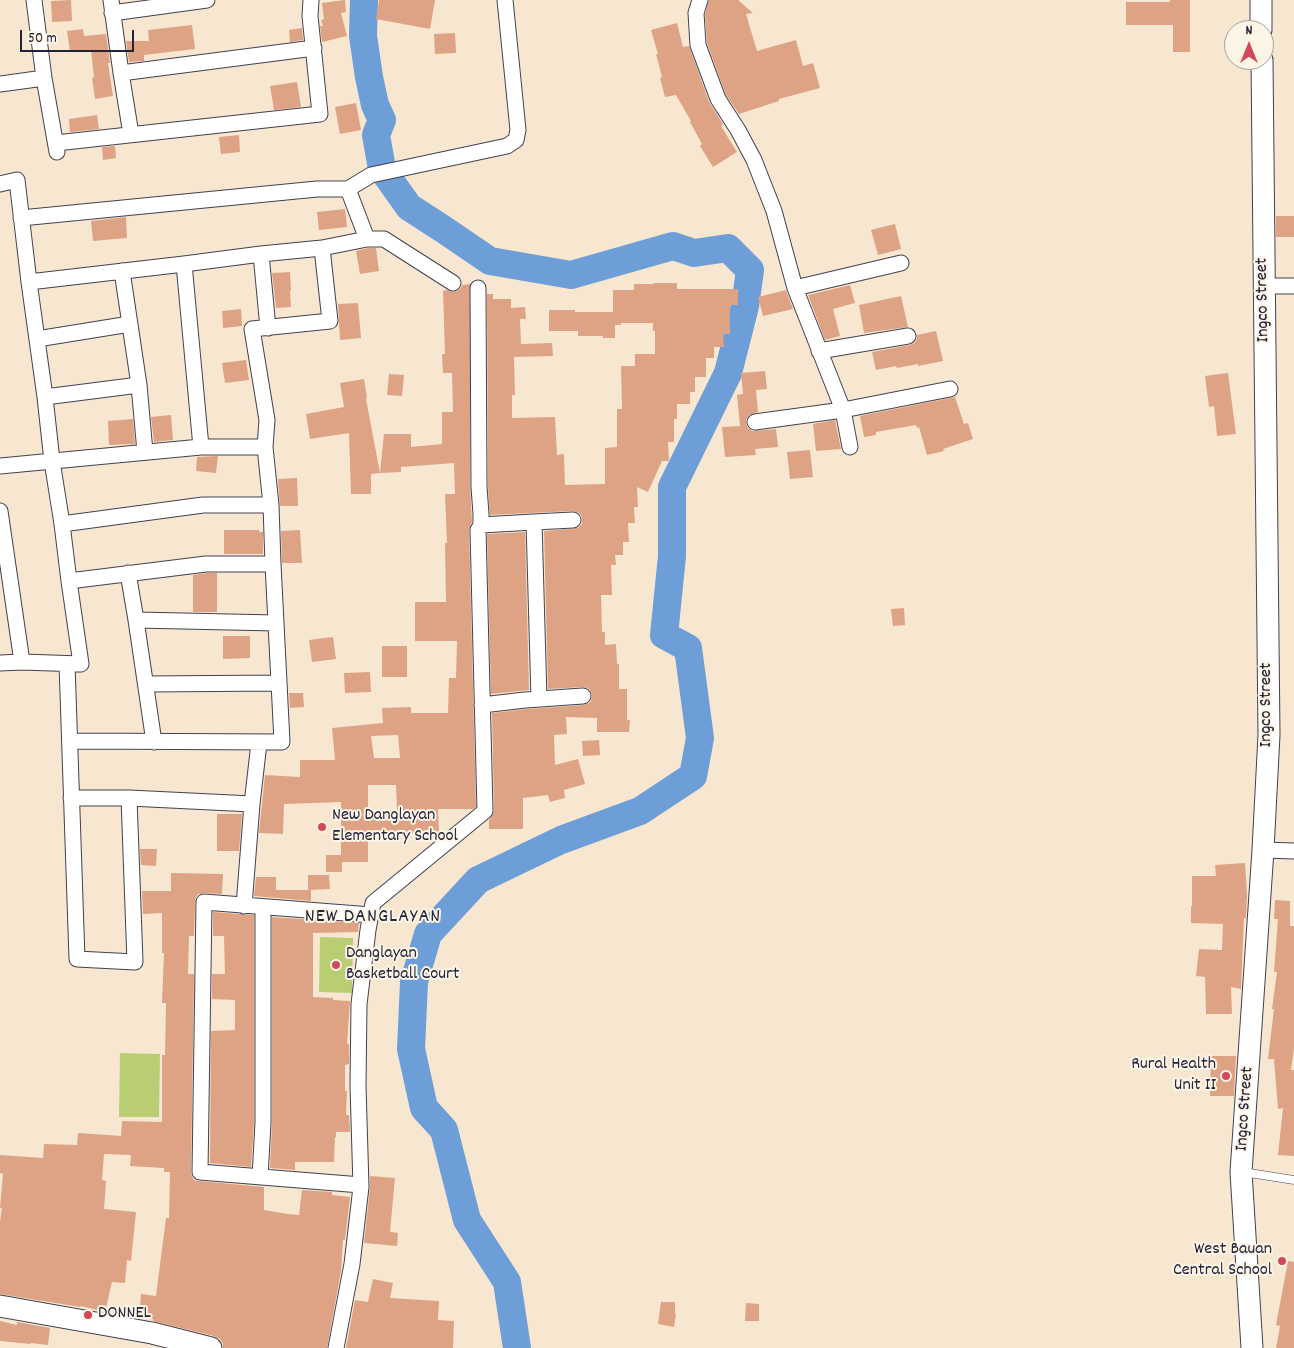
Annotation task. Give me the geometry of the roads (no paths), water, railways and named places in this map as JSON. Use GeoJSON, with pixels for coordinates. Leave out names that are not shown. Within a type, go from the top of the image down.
{"type":"FeatureCollection","features":[{"type":"Feature","properties":{"kind":"street"},"geometry":{"type":"LineString","coordinates":[[34,0],[44,78],[57,148],[131,134],[320,114],[310,16],[311,0]]}},
{"type":"Feature","properties":{"kind":"street"},"geometry":{"type":"LineString","coordinates":[[131,134],[112,6],[207,0]]}},
{"type":"Feature","properties":{"kind":"street"},"geometry":{"type":"LineString","coordinates":[[21,218],[317,190],[348,190],[371,175],[507,146],[516,140],[518,130],[505,0]]}},
{"type":"Feature","properties":{"kind":"street"},"geometry":{"type":"LineString","coordinates":[[700,0],[696,13],[698,45],[718,99],[754,160],[774,211],[795,288],[843,410],[850,447]]}},
{"type":"Feature","properties":{"kind":"street"},"geometry":{"type":"LineString","coordinates":[[1261,0],[1261,20]]}},
{"type":"Feature","properties":{"kind":"street"},"geometry":{"type":"LineString","coordinates":[[121,73],[314,48]]}},
{"type":"Feature","properties":{"kind":"street","name":"Ingco Street"},"geometry":{"type":"LineString","coordinates":[[1252,1348],[1241,1172],[1269,736],[1262,70]]}},
{"type":"Feature","properties":{"kind":"street"},"geometry":{"type":"LineString","coordinates":[[0,84],[44,78]]}},
{"type":"Feature","properties":{"kind":"street"},"geometry":{"type":"LineString","coordinates":[[0,184],[17,180],[52,461],[81,664],[0,663]]}},
{"type":"Feature","properties":{"kind":"street"},"geometry":{"type":"LineString","coordinates":[[348,190],[367,239]]}},
{"type":"Feature","properties":{"kind":"street"},"geometry":{"type":"LineString","coordinates":[[29,282],[322,248],[367,239],[384,239],[453,282]]}},
{"type":"Feature","properties":{"kind":"street"},"geometry":{"type":"LineString","coordinates":[[70,740],[282,742],[272,564],[271,505],[265,447],[267,420],[252,329],[330,321],[322,248]]}},
{"type":"Feature","properties":{"kind":"street"},"geometry":{"type":"LineString","coordinates":[[261,254],[268,328]]}},
{"type":"Feature","properties":{"kind":"street"},"geometry":{"type":"LineString","coordinates":[[795,288],[901,263]]}},
{"type":"Feature","properties":{"kind":"street"},"geometry":{"type":"LineString","coordinates":[[184,264],[201,447]]}},
{"type":"Feature","properties":{"kind":"street"},"geometry":{"type":"LineString","coordinates":[[122,271],[138,385],[145,452]]}},
{"type":"Feature","properties":{"kind":"street"},"geometry":{"type":"LineString","coordinates":[[1264,286],[1294,286]]}},
{"type":"Feature","properties":{"kind":"street"},"geometry":{"type":"LineString","coordinates":[[336,1348],[352,1264],[361,1185],[358,1086],[359,1004],[373,903],[485,811],[478,530],[481,525],[481,514],[479,487],[478,288]]}},
{"type":"Feature","properties":{"kind":"street"},"geometry":{"type":"LineString","coordinates":[[38,339],[130,324]]}},
{"type":"Feature","properties":{"kind":"street"},"geometry":{"type":"LineString","coordinates":[[819,351],[908,336]]}},
{"type":"Feature","properties":{"kind":"street"},"geometry":{"type":"LineString","coordinates":[[45,397],[138,385]]}},
{"type":"Feature","properties":{"kind":"street"},"geometry":{"type":"LineString","coordinates":[[755,422],[843,410],[950,389]]}},
{"type":"Feature","properties":{"kind":"street"},"geometry":{"type":"LineString","coordinates":[[0,466],[201,447],[265,447]]}},
{"type":"Feature","properties":{"kind":"street"},"geometry":{"type":"LineString","coordinates":[[62,524],[202,505],[271,505]]}},
{"type":"Feature","properties":{"kind":"street"},"geometry":{"type":"LineString","coordinates":[[0,512],[22,662]]}},
{"type":"Feature","properties":{"kind":"street"},"geometry":{"type":"LineString","coordinates":[[481,525],[573,520]]}},
{"type":"Feature","properties":{"kind":"street"},"geometry":{"type":"LineString","coordinates":[[534,522],[539,699]]}},
{"type":"Feature","properties":{"kind":"street"},"geometry":{"type":"LineString","coordinates":[[68,581],[206,564],[272,564]]}},
{"type":"Feature","properties":{"kind":"street"},"geometry":{"type":"LineString","coordinates":[[128,573],[154,742]]}},
{"type":"Feature","properties":{"kind":"street"},"geometry":{"type":"LineString","coordinates":[[136,620],[276,623]]}},
{"type":"Feature","properties":{"kind":"street"},"geometry":{"type":"LineString","coordinates":[[67,664],[77,959],[134,962],[129,798]]}},
{"type":"Feature","properties":{"kind":"street"},"geometry":{"type":"LineString","coordinates":[[146,684],[279,683]]}},
{"type":"Feature","properties":{"kind":"street"},"geometry":{"type":"LineString","coordinates":[[482,706],[583,696]]}},
{"type":"Feature","properties":{"kind":"street"},"geometry":{"type":"LineString","coordinates":[[244,906],[259,742]]}},
{"type":"Feature","properties":{"kind":"street"},"geometry":{"type":"LineString","coordinates":[[72,798],[129,798],[252,804]]}},
{"type":"Feature","properties":{"kind":"street"},"geometry":{"type":"LineString","coordinates":[[1263,850],[1294,850]]}},
{"type":"Feature","properties":{"kind":"street"},"geometry":{"type":"LineString","coordinates":[[361,1185],[200,1172],[204,902],[371,915]]}},
{"type":"Feature","properties":{"kind":"street"},"geometry":{"type":"LineString","coordinates":[[260,1177],[263,1123],[263,907]]}},
{"type":"Feature","properties":{"kind":"street"},"geometry":{"type":"LineString","coordinates":[[0,1306],[152,1333],[211,1348]]}},
{"type":"Feature","properties":{"kind":"lane"},"geometry":{"type":"LineString","coordinates":[[1241,1172],[1294,1180]]}},
{"type":"Feature","properties":{"kind":"waterway"},"geometry":{"type":"LineString","coordinates":[[364,0],[363,36],[369,77],[375,105],[382,120],[376,135],[382,169],[409,207],[490,261],[571,275],[673,246],[694,253],[728,248],[750,270],[745,306],[728,373],[672,487],[672,556],[664,635],[688,648],[700,738],[693,776],[640,811],[561,840],[478,880],[428,934],[414,982],[411,1049],[424,1108],[444,1130],[467,1220],[507,1282],[517,1348]]}},
{"type":"Feature","properties":{"kind":"place","name":"New Danglayan Elementary School"},"geometry":{"type":"Point","coordinates":[322,827]}},
{"type":"Feature","properties":{"kind":"place","name":"Danglayan Basketball Court"},"geometry":{"type":"Point","coordinates":[336,965]}},
{"type":"Feature","properties":{"kind":"place","name":"Rural Health Unit II"},"geometry":{"type":"Point","coordinates":[1226,1076]}},
{"type":"Feature","properties":{"kind":"place","name":"West Bauan Central School"},"geometry":{"type":"Point","coordinates":[1282,1261]}},
{"type":"Feature","properties":{"kind":"place","name":"DONNEL"},"geometry":{"type":"Point","coordinates":[88,1315]}},
{"type":"Feature","properties":{"kind":"district","name":"NEW DANGLAYAN"},"geometry":{"type":"Point","coordinates":[373,918]}}]}
